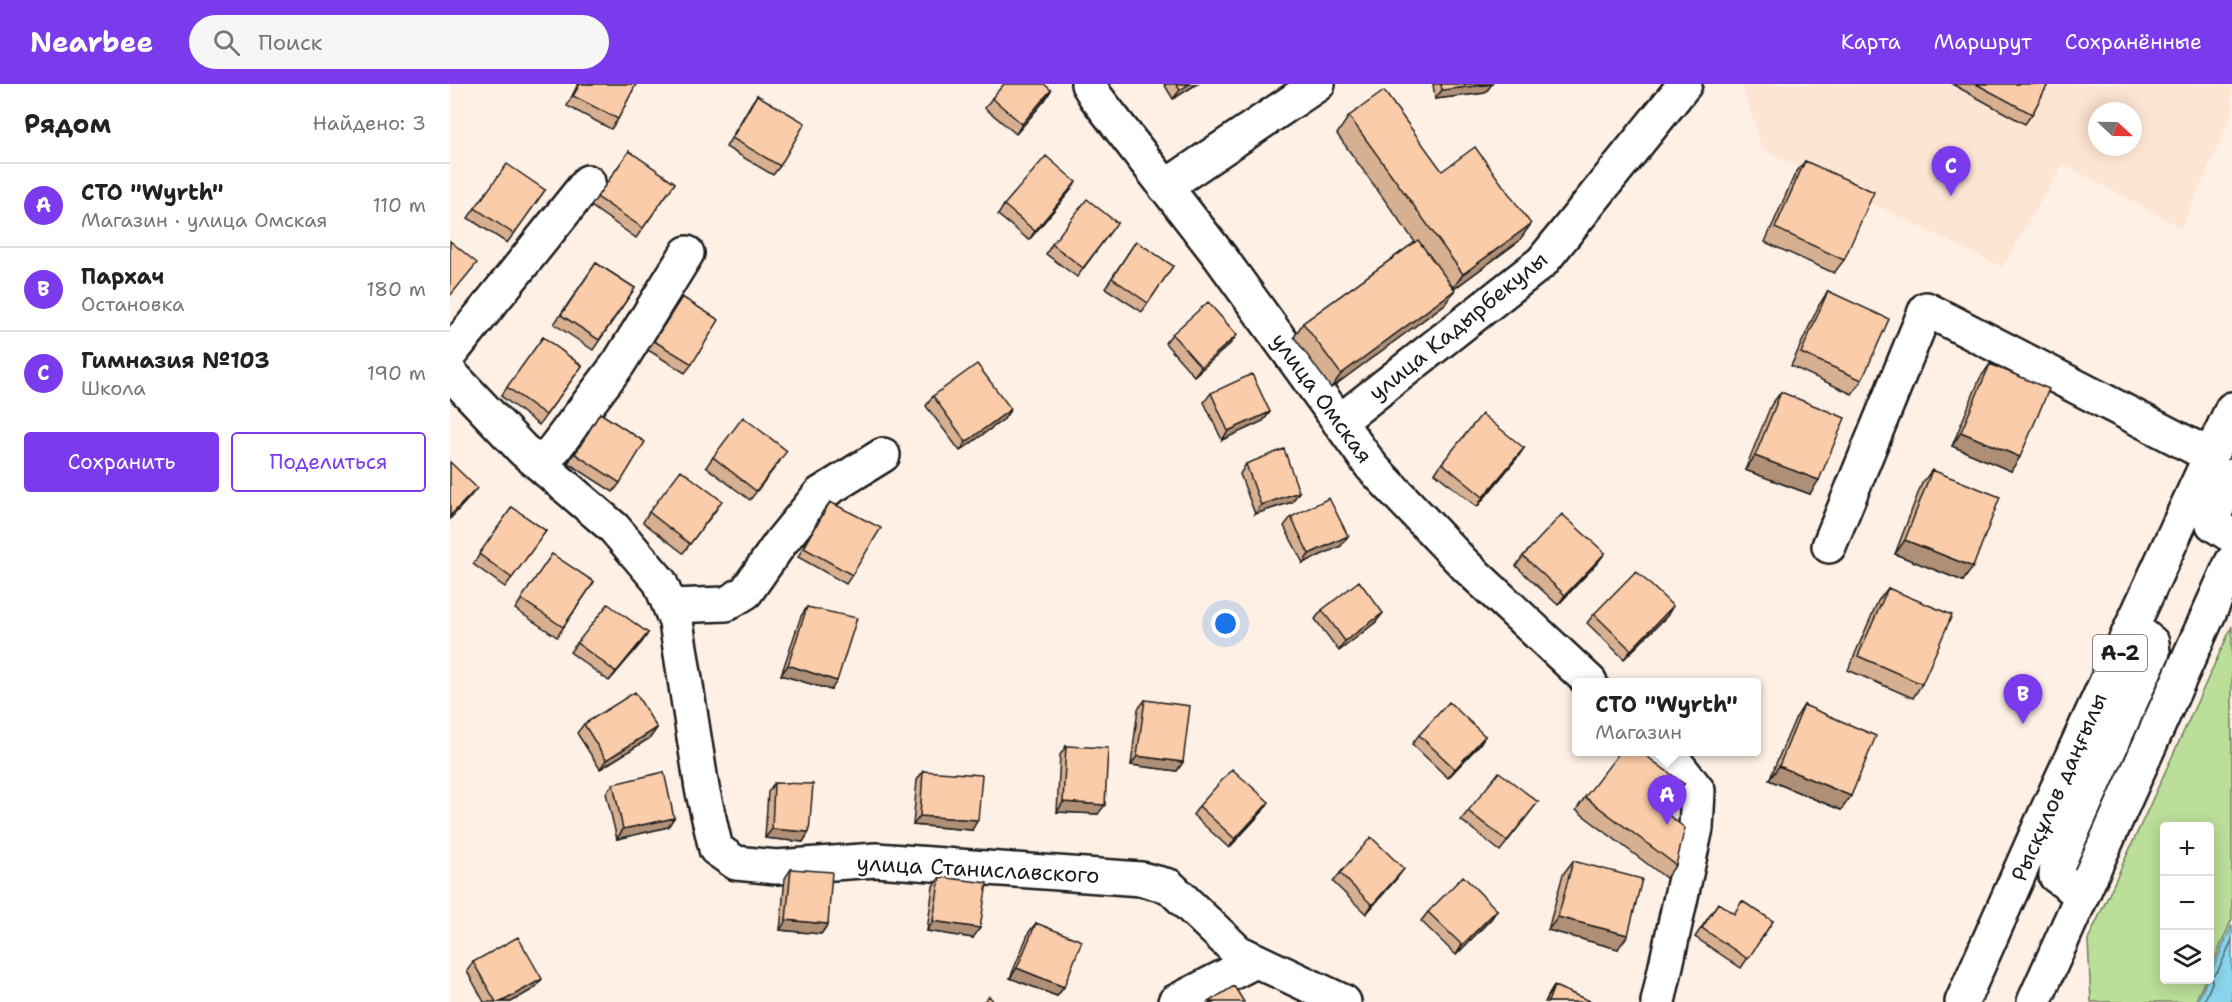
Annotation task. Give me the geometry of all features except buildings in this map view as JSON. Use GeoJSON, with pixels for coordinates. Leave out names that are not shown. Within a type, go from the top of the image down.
{"type":"FeatureCollection","features":[{"type":"Feature","properties":{"kind":"street","name":"улица Омская"},"geometry":{"type":"LineString","coordinates":[[1088,84],[1096,98],[1221,258],[1372,467],[1458,558],[1586,678]]}},
{"type":"Feature","properties":{"kind":"street"},"geometry":{"type":"LineString","coordinates":[[1165,187],[1318,84]]}},
{"type":"Feature","properties":{"kind":"street","name":"улица Кадырбекулы"},"geometry":{"type":"LineString","coordinates":[[1339,422],[1542,262],[1685,84]]}},
{"type":"Feature","properties":{"kind":"street"},"geometry":{"type":"LineString","coordinates":[[450,354],[588,182]]}},
{"type":"Feature","properties":{"kind":"street"},"geometry":{"type":"LineString","coordinates":[[542,465],[619,363],[687,253]]}},
{"type":"Feature","properties":{"kind":"street"},"geometry":{"type":"LineString","coordinates":[[1828,546],[1926,309],[2222,466],[2213,524],[2232,536]]}},
{"type":"Feature","properties":{"kind":"street","name":"улица Станиславского"},"geometry":{"type":"LineString","coordinates":[[450,373],[523,450],[614,528],[660,582],[676,622],[702,788],[716,849],[736,863],[776,867],[876,860],[1141,879],[1169,886],[1238,952],[1344,1002]]}},
{"type":"Feature","properties":{"kind":"street","name":"Рысқұлов даңғылы"},"geometry":{"type":"LineString","coordinates":[[1962,1002],[2132,627],[2222,466],[2232,409]]}},
{"type":"Feature","properties":{"kind":"street"},"geometry":{"type":"LineString","coordinates":[[670,606],[726,604],[746,592],[781,542],[820,494],[883,455]]}},
{"type":"Feature","properties":{"kind":"street","name":"A-2"},"geometry":{"type":"LineString","coordinates":[[2034,1002],[2232,562]]}},
{"type":"Feature","properties":{"kind":"street"},"geometry":{"type":"LineString","coordinates":[[2082,895],[2056,876],[2057,866],[2153,652],[2152,643],[2132,627]]}},
{"type":"Feature","properties":{"kind":"street"},"geometry":{"type":"LineString","coordinates":[[1658,1002],[1696,828],[1698,790],[1668,756]]}},
{"type":"Feature","properties":{"kind":"street"},"geometry":{"type":"LineString","coordinates":[[1175,1002],[1255,960]]}},
{"type":"Feature","properties":{"kind":"shaded area"},"geometry":{"type":"Polygon","coordinates":[[[1742,84],[2232,84],[2232,114],[2182,228],[2063,164],[2002,267],[1762,149],[1742,84]]]}},
{"type":"Feature","properties":{"kind":"green space"},"geometry":{"type":"Polygon","coordinates":[[[2232,626],[2232,919],[2214,961],[2214,822],[2160,822],[2160,984],[2203,984],[2195,1002],[2091,1002],[2088,940],[2232,626]]]}},
{"type":"Feature","properties":{"kind":"water"},"geometry":{"type":"Polygon","coordinates":[[[2232,925],[2232,1002],[2197,1002],[2205,984],[2214,984],[2214,966],[2232,925]]]}},
{"type":"Feature","properties":{"kind":"place","name":"Гимназия №103"},"geometry":{"type":"Point","coordinates":[1951,196]}},
{"type":"Feature","properties":{"kind":"place","name":"Пархач"},"geometry":{"type":"Point","coordinates":[2023,724]}},
{"type":"Feature","properties":{"kind":"place","name":"СТО \"Wyrth\""},"geometry":{"type":"Point","coordinates":[1667,825]}}]}
